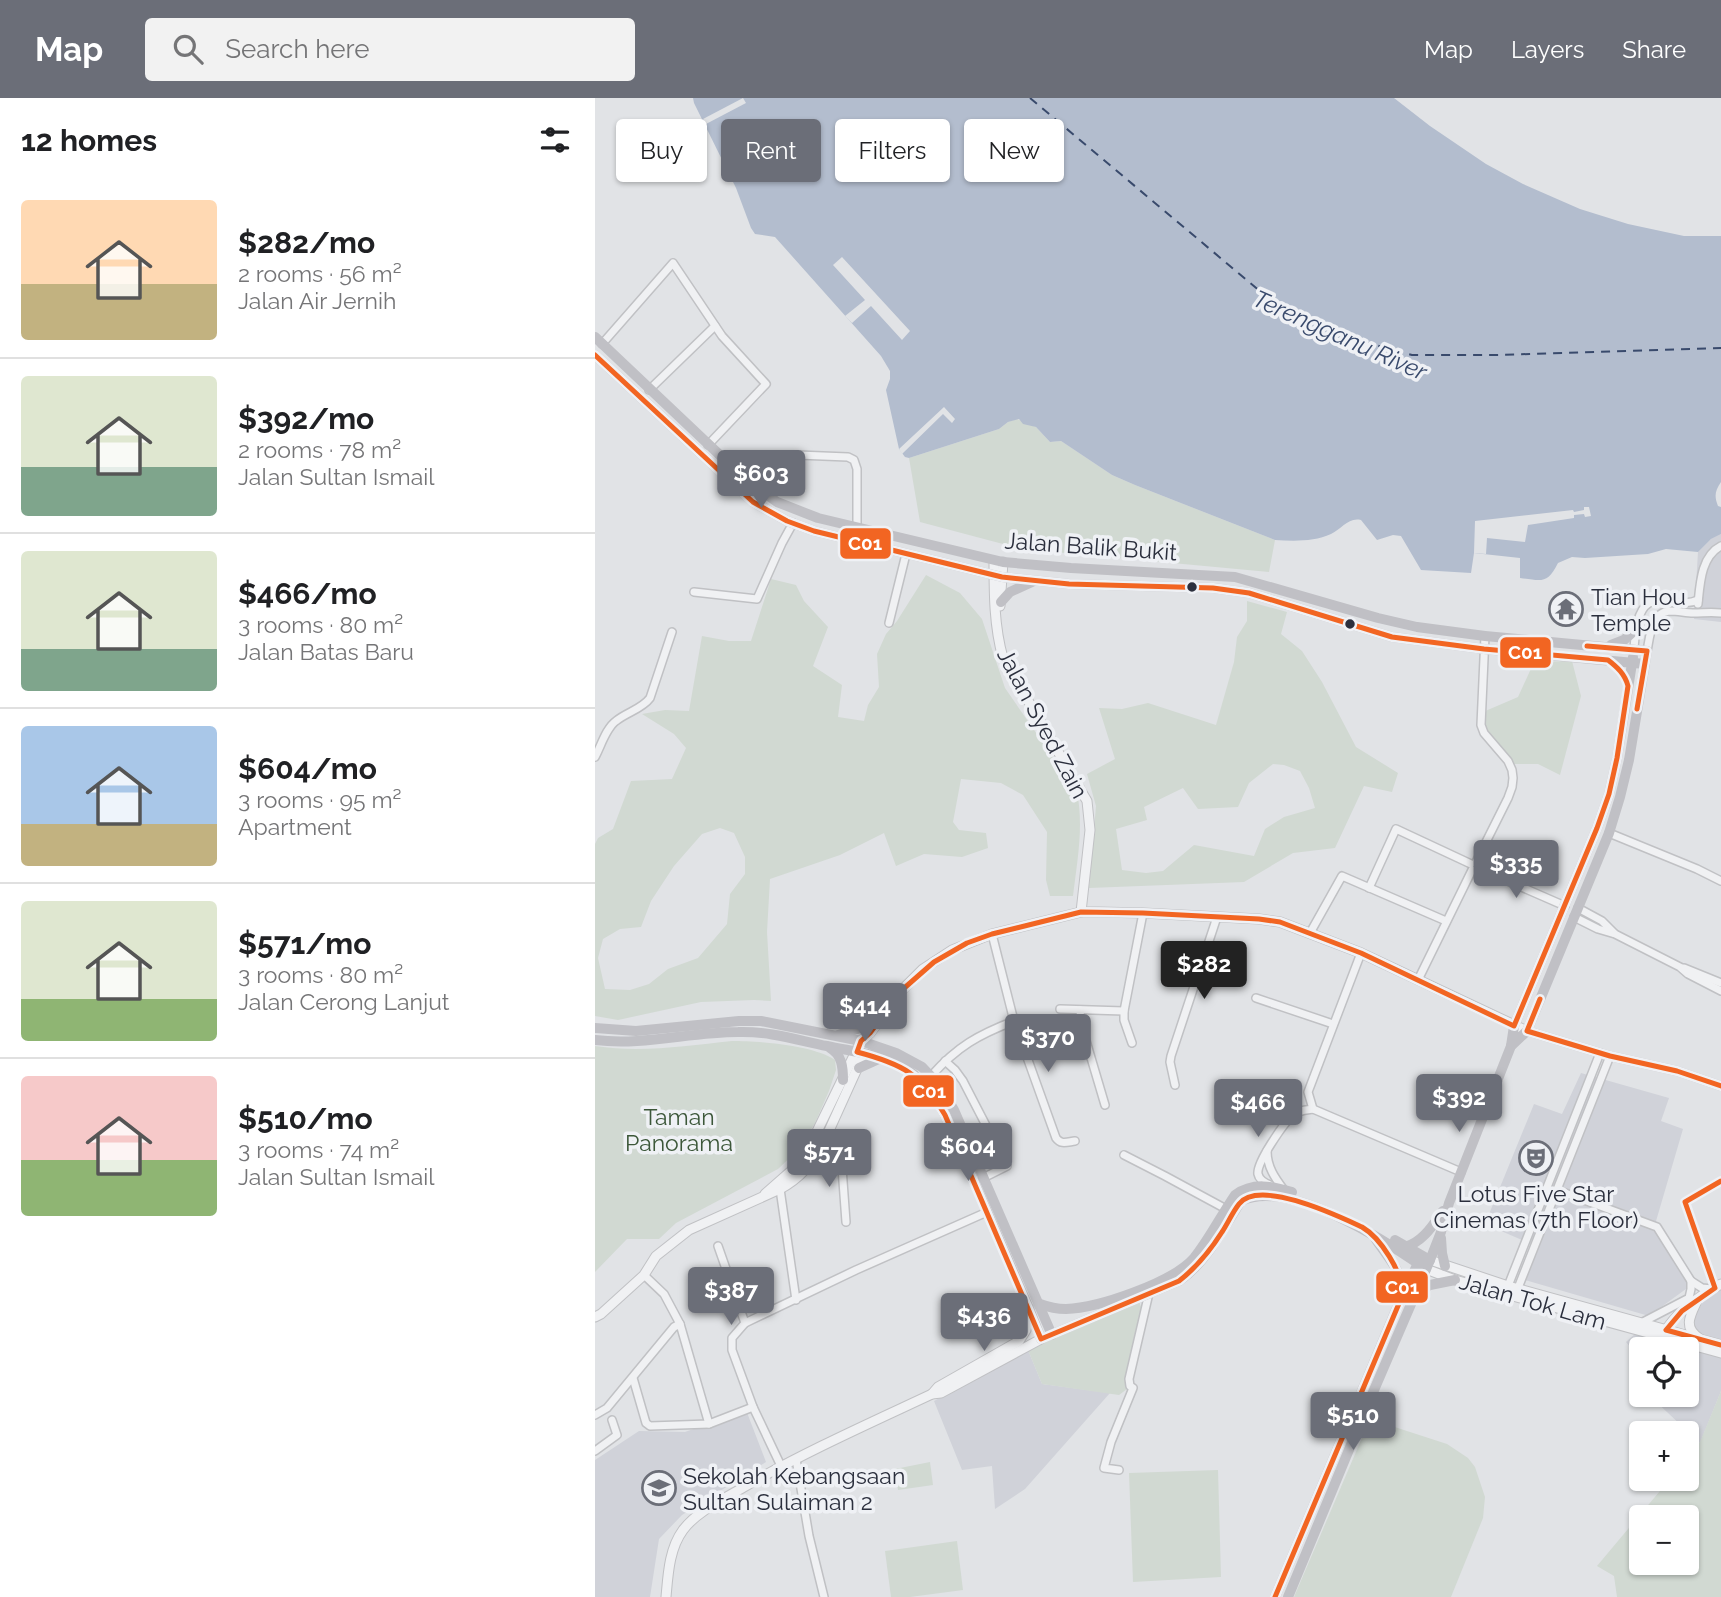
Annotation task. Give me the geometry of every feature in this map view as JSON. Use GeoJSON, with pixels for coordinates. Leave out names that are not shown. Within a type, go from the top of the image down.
{"type":"FeatureCollection","features":[{"type":"Feature","properties":{"kind":"main road","name":"Jalan Balik Bukit"},"geometry":{"type":"LineString","coordinates":[[598,341],[743,477],[777,502],[799,511],[857,528],[998,561],[1235,577],[1395,623],[1485,636],[1647,651]]}},
{"type":"Feature","properties":{"kind":"main road","name":"Jalan Balik Bukit"},"geometry":{"type":"LineString","coordinates":[[595,355],[744,494],[762,508],[814,531],[998,577],[1069,584],[1233,590],[1392,637],[1484,649],[1645,664]]}},
{"type":"Feature","properties":{"kind":"main road"},"geometry":{"type":"LineString","coordinates":[[1001,601],[1010,592],[1034,581]]}},
{"type":"Feature","properties":{"kind":"main road"},"geometry":{"type":"LineString","coordinates":[[1605,647],[1624,640],[1637,628]]}},
{"type":"Feature","properties":{"kind":"main road"},"geometry":{"type":"LineString","coordinates":[[1288,1597],[1416,1292],[1425,1264],[1441,1232],[1449,1203],[1511,1046],[1514,1026],[1597,828],[1609,794],[1617,758],[1634,649]]}},
{"type":"Feature","properties":{"kind":"main road"},"geometry":{"type":"LineString","coordinates":[[1511,1046],[1527,1031],[1609,833],[1629,760],[1647,651]]}},
{"type":"Feature","properties":{"kind":"main road"},"geometry":{"type":"LineString","coordinates":[[1608,660],[1619,668],[1628,686]]}},
{"type":"Feature","properties":{"kind":"main road"},"geometry":{"type":"LineString","coordinates":[[836,1036],[880,1017]]}},
{"type":"Feature","properties":{"kind":"main road"},"geometry":{"type":"LineString","coordinates":[[595,1028],[636,1031],[761,1021],[836,1036],[911,1060],[931,1076],[954,1110],[1047,1337],[1190,1274],[1201,1263],[1241,1201],[1250,1197],[1263,1195],[1299,1201],[1402,1247],[1415,1244],[1449,1203]]}},
{"type":"Feature","properties":{"kind":"main road"},"geometry":{"type":"LineString","coordinates":[[595,1040],[634,1042],[740,1031],[771,1033],[828,1046],[864,1044],[881,1058],[916,1076],[936,1098],[987,1212],[1035,1306]]}},
{"type":"Feature","properties":{"kind":"main road"},"geometry":{"type":"LineString","coordinates":[[828,1046],[839,1056],[843,1080]]}},
{"type":"Feature","properties":{"kind":"main road"},"geometry":{"type":"LineString","coordinates":[[859,1068],[881,1058]]}},
{"type":"Feature","properties":{"kind":"main road"},"geometry":{"type":"LineString","coordinates":[[1035,1306],[1069,1309],[1089,1305],[1115,1299],[1171,1276],[1194,1257],[1235,1195],[1243,1189],[1258,1186],[1279,1189],[1318,1201],[1372,1226],[1425,1264]]}},
{"type":"Feature","properties":{"kind":"main road"},"geometry":{"type":"LineString","coordinates":[[1441,1232],[1445,1266]]}},
{"type":"Feature","properties":{"kind":"main road"},"geometry":{"type":"LineString","coordinates":[[1371,1233],[1398,1272],[1403,1294]]}},
{"type":"Feature","properties":{"kind":"main road"},"geometry":{"type":"LineString","coordinates":[[1275,1597],[1403,1294],[1425,1264]]}},
{"type":"Feature","properties":{"kind":"main road"},"geometry":{"type":"LineString","coordinates":[[1416,1292],[1430,1285],[1455,1280]]}},
{"type":"Feature","properties":{"kind":"street"},"geometry":{"type":"LineString","coordinates":[[598,341],[673,263],[715,326],[766,384],[708,445]]}},
{"type":"Feature","properties":{"kind":"street"},"geometry":{"type":"LineString","coordinates":[[649,390],[715,326]]}},
{"type":"Feature","properties":{"kind":"street"},"geometry":{"type":"LineString","coordinates":[[759,490],[783,460],[798,455],[848,457],[854,460],[857,469],[857,528]]}},
{"type":"Feature","properties":{"kind":"street"},"geometry":{"type":"LineString","coordinates":[[694,592],[757,599],[793,523]]}},
{"type":"Feature","properties":{"kind":"street"},"geometry":{"type":"LineString","coordinates":[[1721,546],[1708,556],[1698,600],[1699,608],[1721,613]]}},
{"type":"Feature","properties":{"kind":"street"},"geometry":{"type":"LineString","coordinates":[[889,623],[905,554]]}},
{"type":"Feature","properties":{"kind":"street"},"geometry":{"type":"LineString","coordinates":[[997,618],[1001,601],[998,561]]}},
{"type":"Feature","properties":{"kind":"street","name":"Jalan Syed Zain"},"geometry":{"type":"LineString","coordinates":[[998,577],[993,602],[1003,658],[1087,801],[1090,830],[1081,912]]}},
{"type":"Feature","properties":{"kind":"street"},"geometry":{"type":"LineString","coordinates":[[1634,649],[1637,628],[1644,609],[1649,604],[1661,601],[1688,604],[1698,600]]}},
{"type":"Feature","properties":{"kind":"street"},"geometry":{"type":"LineString","coordinates":[[1647,651],[1658,615],[1670,611],[1695,614],[1707,611]]}},
{"type":"Feature","properties":{"kind":"street"},"geometry":{"type":"LineString","coordinates":[[595,757],[611,725],[650,698],[672,632]]}},
{"type":"Feature","properties":{"kind":"street"},"geometry":{"type":"LineString","coordinates":[[1418,980],[1512,787],[1512,769],[1484,733],[1481,724],[1485,636]]}},
{"type":"Feature","properties":{"kind":"street"},"geometry":{"type":"LineString","coordinates":[[1369,888],[1396,829],[1565,906]]}},
{"type":"Feature","properties":{"kind":"street"},"geometry":{"type":"LineString","coordinates":[[1609,833],[1721,881]]}},
{"type":"Feature","properties":{"kind":"street"},"geometry":{"type":"LineString","coordinates":[[1310,933],[1342,876],[1446,922]]}},
{"type":"Feature","properties":{"kind":"street"},"geometry":{"type":"LineString","coordinates":[[765,1195],[798,1165],[807,1152],[864,1044],[880,1017],[902,990],[934,962],[967,943],[992,934],[1081,912],[1270,920],[1287,924],[1361,953],[1527,1031],[1610,1056],[1677,1071],[1721,1086]]}},
{"type":"Feature","properties":{"kind":"street"},"geometry":{"type":"LineString","coordinates":[[1132,1043],[1124,1020],[1124,1011],[1143,913]]}},
{"type":"Feature","properties":{"kind":"street"},"geometry":{"type":"LineString","coordinates":[[1576,913],[1602,920],[1615,933],[1680,967],[1721,983]]}},
{"type":"Feature","properties":{"kind":"street"},"geometry":{"type":"LineString","coordinates":[[1175,1085],[1171,1056],[1217,917]]}},
{"type":"Feature","properties":{"kind":"street"},"geometry":{"type":"LineString","coordinates":[[992,934],[1014,1021],[1056,1138],[1063,1143],[1075,1141]]}},
{"type":"Feature","properties":{"kind":"street"},"geometry":{"type":"LineString","coordinates":[[1313,1109],[1308,1092],[1361,953]]}},
{"type":"Feature","properties":{"kind":"street"},"geometry":{"type":"LineString","coordinates":[[1680,967],[1721,991]]}},
{"type":"Feature","properties":{"kind":"street"},"geometry":{"type":"LineString","coordinates":[[1256,998],[1333,1024]]}},
{"type":"Feature","properties":{"kind":"street"},"geometry":{"type":"LineString","coordinates":[[1060,1009],[1124,1011]]}},
{"type":"Feature","properties":{"kind":"street"},"geometry":{"type":"LineString","coordinates":[[1080,1010],[1081,1024],[1105,1105]]}},
{"type":"Feature","properties":{"kind":"street"},"geometry":{"type":"LineString","coordinates":[[931,1076],[965,1044],[1014,1021]]}},
{"type":"Feature","properties":{"kind":"street"},"geometry":{"type":"LineString","coordinates":[[595,1318],[644,1275],[656,1256],[689,1230],[780,1189],[804,1173],[823,1144],[859,1068],[864,1044]]}},
{"type":"Feature","properties":{"kind":"street"},"geometry":{"type":"LineString","coordinates":[[1508,1286],[1600,1053]]}},
{"type":"Feature","properties":{"kind":"street"},"geometry":{"type":"LineString","coordinates":[[1518,1288],[1610,1056]]}},
{"type":"Feature","properties":{"kind":"street"},"geometry":{"type":"LineString","coordinates":[[945,1061],[963,1081],[1007,1166],[983,1178]]}},
{"type":"Feature","properties":{"kind":"street"},"geometry":{"type":"LineString","coordinates":[[1279,1189],[1260,1178],[1258,1174],[1261,1163],[1290,1117],[1297,1112],[1313,1109],[1461,1172]]}},
{"type":"Feature","properties":{"kind":"street"},"geometry":{"type":"LineString","coordinates":[[823,1144],[841,1154],[846,1222]]}},
{"type":"Feature","properties":{"kind":"street"},"geometry":{"type":"LineString","coordinates":[[1267,1150],[1267,1160],[1279,1189]]}},
{"type":"Feature","properties":{"kind":"street"},"geometry":{"type":"LineString","coordinates":[[1124,1155],[1226,1209]]}},
{"type":"Feature","properties":{"kind":"street"},"geometry":{"type":"LineString","coordinates":[[780,1189],[796,1300]]}},
{"type":"Feature","properties":{"kind":"street"},"geometry":{"type":"LineString","coordinates":[[1557,1189],[1657,1227],[1691,1281],[1702,1288],[1717,1287]]}},
{"type":"Feature","properties":{"kind":"street"},"geometry":{"type":"LineString","coordinates":[[781,1466],[753,1407],[732,1350],[732,1338],[745,1323],[987,1212]]}},
{"type":"Feature","properties":{"kind":"street"},"geometry":{"type":"LineString","coordinates":[[718,1246],[745,1323]]}},
{"type":"Feature","properties":{"kind":"street","name":"Jalan Tok Lam"},"geometry":{"type":"LineString","coordinates":[[1425,1264],[1445,1266],[1641,1323],[1664,1334],[1701,1339],[1721,1345]]}},
{"type":"Feature","properties":{"kind":"street","name":"Jalan Tok Lam"},"geometry":{"type":"LineString","coordinates":[[1425,1264],[1455,1280],[1664,1334],[1721,1353]]}},
{"type":"Feature","properties":{"kind":"street"},"geometry":{"type":"LineString","coordinates":[[644,1275],[664,1294],[680,1324],[709,1424]]}},
{"type":"Feature","properties":{"kind":"street"},"geometry":{"type":"LineString","coordinates":[[1641,1323],[1689,1298],[1691,1281]]}},
{"type":"Feature","properties":{"kind":"street"},"geometry":{"type":"LineString","coordinates":[[1664,1334],[1673,1320],[1717,1287]]}},
{"type":"Feature","properties":{"kind":"street"},"geometry":{"type":"LineString","coordinates":[[1119,1470],[1104,1468],[1111,1442],[1133,1388],[1129,1379],[1149,1293]]}},
{"type":"Feature","properties":{"kind":"street"},"geometry":{"type":"LineString","coordinates":[[1697,1300],[1689,1326],[1691,1332],[1701,1339]]}},
{"type":"Feature","properties":{"kind":"street"},"geometry":{"type":"LineString","coordinates":[[932,1394],[938,1387],[1019,1341],[1035,1306]]}},
{"type":"Feature","properties":{"kind":"street"},"geometry":{"type":"LineString","coordinates":[[595,1415],[607,1408],[674,1327],[680,1324]]}},
{"type":"Feature","properties":{"kind":"street"},"geometry":{"type":"LineString","coordinates":[[666,1597],[670,1562],[688,1523],[781,1466],[932,1394],[941,1393],[1047,1337]]}},
{"type":"Feature","properties":{"kind":"street"},"geometry":{"type":"LineString","coordinates":[[633,1378],[648,1425],[709,1424],[753,1407]]}},
{"type":"Feature","properties":{"kind":"street"},"geometry":{"type":"LineString","coordinates":[[595,1451],[617,1435],[612,1420]]}},
{"type":"Feature","properties":{"kind":"street"},"geometry":{"type":"LineString","coordinates":[[796,1459],[809,1536],[824,1597]]}},
{"type":"Feature","properties":{"kind":"shaded area"},"geometry":{"type":"Polygon","coordinates":[[[1721,534],[1721,622],[1694,619],[1698,552],[1711,539],[1721,534]]]}},
{"type":"Feature","properties":{"kind":"shaded area"},"geometry":{"type":"Polygon","coordinates":[[[1581,1073],[1669,1098],[1661,1121],[1683,1129],[1654,1228],[1690,1286],[1649,1316],[1525,1280],[1538,1247],[1485,1224],[1534,1104],[1562,1114],[1581,1073]]]}},
{"type":"Feature","properties":{"kind":"shaded area"},"geometry":{"type":"Polygon","coordinates":[[[1721,1287],[1721,1340],[1692,1332],[1695,1316],[1707,1295],[1721,1287]]]}},
{"type":"Feature","properties":{"kind":"shaded area"},"geometry":{"type":"Polygon","coordinates":[[[1636,1333],[1650,1337],[1632,1337],[1636,1333]]]}},
{"type":"Feature","properties":{"kind":"shaded area"},"geometry":{"type":"Polygon","coordinates":[[[1028,1350],[1042,1384],[1110,1393],[1025,1489],[995,1509],[992,1466],[962,1470],[934,1401],[1028,1350]]]}},
{"type":"Feature","properties":{"kind":"shaded area"},"geometry":{"type":"Polygon","coordinates":[[[1699,1352],[1721,1358],[1721,1391],[1700,1443],[1699,1421],[1677,1421],[1662,1407],[1699,1407],[1699,1352]]]}},
{"type":"Feature","properties":{"kind":"shaded area","name":"Sekolah Kebangsaan Sultan Sulaiman 2"},"geometry":{"type":"Polygon","coordinates":[[[746,1410],[766,1462],[682,1515],[659,1539],[650,1597],[595,1597],[595,1460],[639,1431],[685,1432],[746,1410]]]}},
{"type":"Feature","properties":{"kind":"green space"},"geometry":{"type":"Polygon","coordinates":[[[1017,419],[1036,427],[1050,442],[1061,441],[1112,475],[1275,540],[1269,572],[1022,549],[920,522],[909,458],[999,429],[1017,419]]]}},
{"type":"Feature","properties":{"kind":"green space"},"geometry":{"type":"Polygon","coordinates":[[[926,575],[960,593],[982,619],[1005,688],[1077,792],[1080,831],[1073,896],[1050,896],[1046,880],[1047,832],[1023,795],[1001,783],[961,779],[953,822],[959,830],[986,833],[988,848],[962,857],[924,854],[896,866],[884,833],[840,855],[770,879],[767,932],[771,1001],[701,1002],[618,1020],[595,1016],[595,844],[598,838],[613,829],[631,781],[672,779],[686,748],[674,734],[642,714],[665,710],[689,711],[702,636],[729,641],[751,641],[771,579],[796,585],[804,601],[828,627],[813,666],[842,685],[838,717],[864,721],[868,705],[879,687],[877,654],[886,634],[926,575]],[[720,828],[702,834],[674,866],[651,901],[641,927],[620,929],[603,939],[598,958],[605,989],[630,990],[649,984],[668,969],[698,958],[727,924],[730,894],[745,874],[745,857],[734,833],[720,828]]]}},
{"type":"Feature","properties":{"kind":"green space"},"geometry":{"type":"Polygon","coordinates":[[[1247,601],[1287,612],[1281,634],[1302,651],[1322,682],[1356,747],[1398,773],[1392,792],[1364,786],[1335,848],[1293,853],[1244,882],[1089,888],[1096,806],[1087,774],[1115,759],[1099,708],[1122,709],[1148,703],[1216,725],[1234,662],[1237,637],[1247,621],[1247,601]],[[1273,764],[1249,783],[1238,807],[1198,809],[1183,788],[1144,807],[1147,820],[1116,829],[1122,870],[1146,873],[1163,871],[1194,845],[1254,856],[1265,829],[1284,817],[1315,808],[1300,771],[1273,764]]]}},
{"type":"Feature","properties":{"kind":"green space"},"geometry":{"type":"Polygon","coordinates":[[[1572,661],[1581,696],[1560,775],[1538,764],[1513,764],[1484,728],[1483,712],[1518,697],[1534,662],[1572,661]]]}},
{"type":"Feature","properties":{"kind":"green space","name":"Taman Panorama"},"geometry":{"type":"Polygon","coordinates":[[[732,1041],[800,1047],[835,1060],[836,1070],[815,1123],[799,1149],[778,1169],[676,1223],[659,1239],[627,1239],[595,1272],[595,1046],[646,1049],[732,1041]]]}},
{"type":"Feature","properties":{"kind":"green space"},"geometry":{"type":"Polygon","coordinates":[[[1139,1301],[1141,1307],[1125,1377],[1127,1389],[1119,1395],[1042,1384],[1028,1350],[1139,1301]]]}},
{"type":"Feature","properties":{"kind":"green space"},"geometry":{"type":"Polygon","coordinates":[[[1721,1391],[1721,1597],[1617,1597],[1614,1576],[1597,1566],[1629,1528],[1629,1575],[1699,1575],[1699,1505],[1648,1505],[1660,1491],[1699,1491],[1699,1443],[1721,1391]]]}},
{"type":"Feature","properties":{"kind":"green space"},"geometry":{"type":"Polygon","coordinates":[[[1370,1419],[1447,1444],[1468,1458],[1475,1467],[1485,1497],[1483,1518],[1451,1597],[1294,1597],[1370,1419]]]}},
{"type":"Feature","properties":{"kind":"green space"},"geometry":{"type":"Polygon","coordinates":[[[930,1462],[933,1485],[898,1490],[895,1469],[930,1462]]]}},
{"type":"Feature","properties":{"kind":"green space"},"geometry":{"type":"Polygon","coordinates":[[[1218,1470],[1221,1577],[1133,1582],[1129,1473],[1218,1470]]]}},
{"type":"Feature","properties":{"kind":"green space"},"geometry":{"type":"Polygon","coordinates":[[[957,1541],[963,1590],[891,1597],[885,1551],[957,1541]]]}},
{"type":"Feature","properties":{"kind":"water","name":"Terengganu River"},"geometry":{"type":"Polygon","coordinates":[[[693,98],[1394,98],[1486,164],[1580,209],[1628,224],[1684,236],[1721,236],[1721,482],[1716,496],[1718,506],[1721,507],[1721,534],[1711,539],[1698,552],[1666,549],[1648,554],[1572,557],[1558,563],[1551,575],[1543,580],[1520,578],[1520,558],[1474,553],[1471,573],[1421,570],[1401,536],[1393,535],[1377,540],[1361,520],[1352,520],[1331,534],[1318,538],[1275,540],[1112,475],[1061,441],[1050,442],[1036,427],[1023,424],[1019,419],[1008,422],[999,429],[909,458],[905,457],[899,449],[886,390],[890,371],[881,356],[775,237],[755,234],[733,182],[821,182],[821,119],[721,119],[721,158],[707,129],[707,119],[702,119],[693,98]]]}},
{"type":"Feature","properties":{"kind":"pier"},"geometry":{"type":"Polygon","coordinates":[[[743,98],[746,103],[707,123],[707,119],[703,119],[743,98]]]}},
{"type":"Feature","properties":{"kind":"pier"},"geometry":{"type":"Polygon","coordinates":[[[842,257],[910,331],[902,340],[871,306],[852,323],[845,316],[865,300],[833,265],[842,257]]]}},
{"type":"Feature","properties":{"kind":"pier"},"geometry":{"type":"Polygon","coordinates":[[[944,407],[955,419],[952,423],[943,414],[902,454],[899,449],[944,407]]]}},
{"type":"Feature","properties":{"kind":"pier"},"geometry":{"type":"Polygon","coordinates":[[[1584,507],[1589,507],[1591,516],[1574,515],[1574,518],[1528,525],[1525,542],[1487,538],[1486,554],[1474,553],[1475,521],[1574,512],[1584,510],[1584,507]]]}},
{"type":"Feature","properties":{"kind":"ferry route"},"geometry":{"type":"LineString","coordinates":[[1030,98],[1280,308],[1357,340],[1412,355],[1721,348]]}},
{"type":"Feature","properties":{"kind":"transit line","name":"C01"},"geometry":{"type":"LineString","coordinates":[[595,355],[753,502],[787,521],[814,531],[1002,577],[1069,584],[1213,588],[1249,593],[1392,637],[1484,649],[1608,660],[1625,678],[1628,686],[1609,794],[1514,1026],[1361,953],[1280,922],[1143,913],[1081,912],[992,934],[967,943],[934,962],[902,990],[861,1041],[857,1052],[899,1066],[919,1080],[945,1115],[1041,1339],[1179,1281],[1203,1258],[1239,1204],[1249,1197],[1280,1197],[1318,1208],[1362,1227],[1383,1247],[1395,1266],[1403,1294],[1275,1597]]}},
{"type":"Feature","properties":{"kind":"transit line","name":"C01"},"geometry":{"type":"LineString","coordinates":[[1587,646],[1647,651],[1637,709]]}},
{"type":"Feature","properties":{"kind":"transit line","name":"C01"},"geometry":{"type":"LineString","coordinates":[[1540,999],[1527,1031],[1610,1056],[1677,1071],[1721,1086]]}},
{"type":"Feature","properties":{"kind":"transit line","name":"C01"},"geometry":{"type":"LineString","coordinates":[[1721,1181],[1685,1202],[1715,1288],[1682,1311],[1666,1330],[1721,1345]]}},
{"type":"Feature","properties":{"kind":"place","name":"Tian Hou Temple"},"geometry":{"type":"Point","coordinates":[1566,609]}},
{"type":"Feature","properties":{"kind":"place","name":"Lotus Five Star Cinemas (7th Floor)"},"geometry":{"type":"Point","coordinates":[1536,1158]}},
{"type":"Feature","properties":{"kind":"place","name":"Sekolah Kebangsaan Sultan Sulaiman 2"},"geometry":{"type":"Point","coordinates":[659,1488]}}]}
